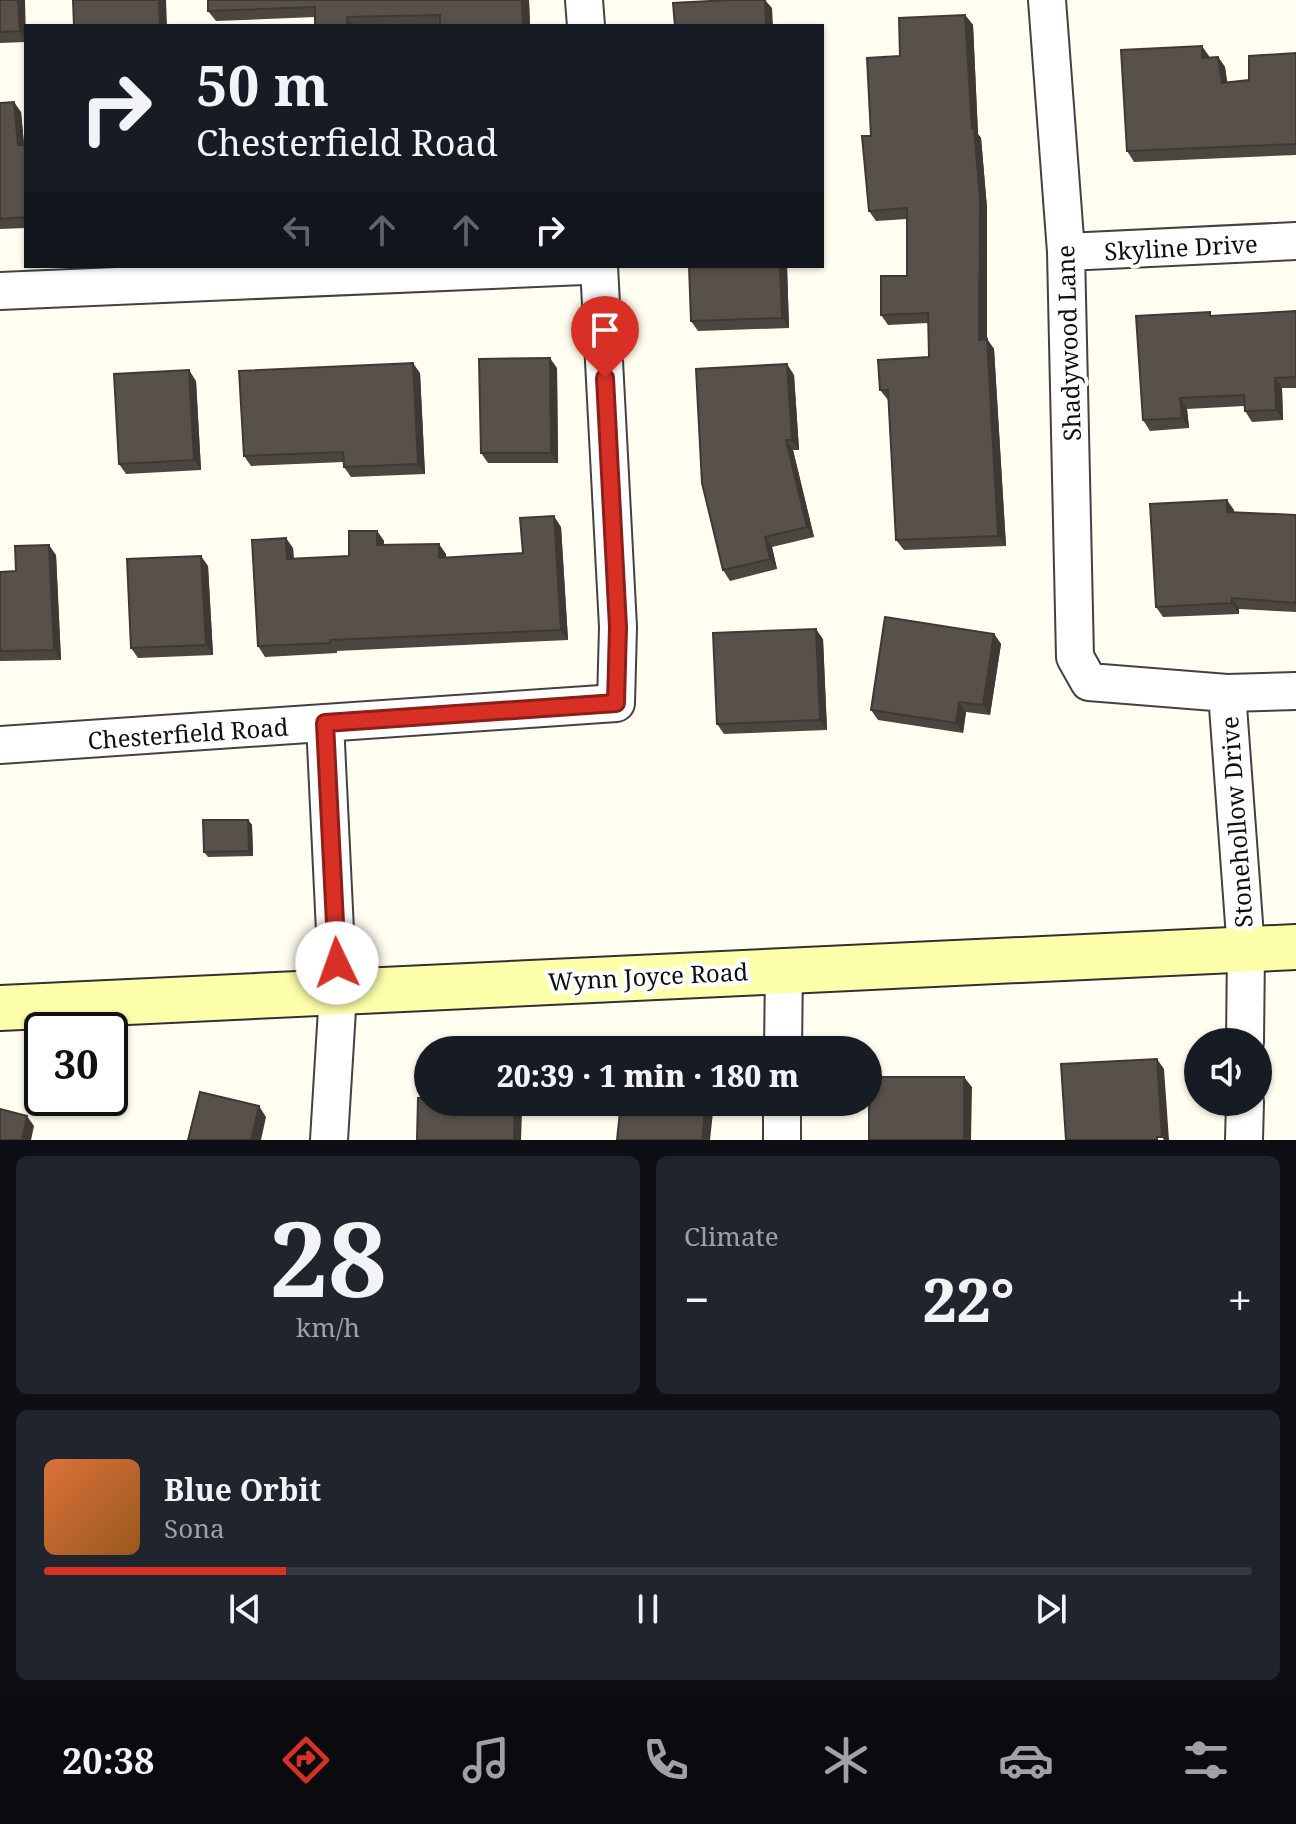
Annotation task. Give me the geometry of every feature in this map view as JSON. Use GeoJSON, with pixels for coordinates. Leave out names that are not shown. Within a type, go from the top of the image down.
{"type":"FeatureCollection","features":[{"type":"Feature","properties":{"kind":"street"},"geometry":{"type":"LineString","coordinates":[[584,0],[586,24]]}},
{"type":"Feature","properties":{"kind":"street","name":"Shadywood Lane"},"geometry":{"type":"LineString","coordinates":[[1047,0],[1066,252],[1075,657],[1089,682],[1227,693]]}},
{"type":"Feature","properties":{"kind":"street","name":"Skyline Drive"},"geometry":{"type":"LineString","coordinates":[[1066,252],[1296,241]]}},
{"type":"Feature","properties":{"kind":"street"},"geometry":{"type":"LineString","coordinates":[[0,291],[536,268]]}},
{"type":"Feature","properties":{"kind":"street","name":"Chesterfield Road"},"geometry":{"type":"LineString","coordinates":[[0,745],[616,703],[618,627],[599,268]]}},
{"type":"Feature","properties":{"kind":"street"},"geometry":{"type":"LineString","coordinates":[[1227,693],[1296,691]]}},
{"type":"Feature","properties":{"kind":"street","name":"Stonehollow Drive"},"geometry":{"type":"LineString","coordinates":[[1227,693],[1246,950],[1245,1028]]}},
{"type":"Feature","properties":{"kind":"street"},"geometry":{"type":"LineString","coordinates":[[325,723],[338,993],[329,1140]]}},
{"type":"Feature","properties":{"kind":"street","name":"Wynn Joyce Road"},"geometry":{"type":"LineString","coordinates":[[0,1008],[1296,947]]}},
{"type":"Feature","properties":{"kind":"street"},"geometry":{"type":"LineString","coordinates":[[783,1036],[784,969]]}},
{"type":"Feature","properties":{"kind":"street"},"geometry":{"type":"LineString","coordinates":[[782,1116],[782,1140]]}},
{"type":"Feature","properties":{"kind":"street"},"geometry":{"type":"LineString","coordinates":[[1244,1140],[1245,1116]]}},
{"type":"Feature","properties":{"kind":"building"},"geometry":{"type":"Polygon","coordinates":[[[0,0],[18,0],[20,31],[0,32],[0,0]]]}},
{"type":"Feature","properties":{"kind":"building"},"geometry":{"type":"Polygon","coordinates":[[[73,0],[159,0],[160,24],[74,24],[73,0]]]}},
{"type":"Feature","properties":{"kind":"building"},"geometry":{"type":"Polygon","coordinates":[[[208,0],[522,0],[523,24],[440,24],[440,15],[347,17],[347,24],[315,24],[315,7],[208,11],[208,0]]]}},
{"type":"Feature","properties":{"kind":"building"},"geometry":{"type":"Polygon","coordinates":[[[765,0],[766,24],[675,24],[673,3],[765,0]]]}},
{"type":"Feature","properties":{"kind":"building"},"geometry":{"type":"Polygon","coordinates":[[[965,15],[980,198],[979,340],[987,339],[998,536],[896,540],[888,390],[880,390],[878,360],[929,357],[928,313],[881,315],[881,276],[907,276],[907,208],[869,211],[862,136],[871,136],[867,58],[900,56],[899,18],[965,15]]]}},
{"type":"Feature","properties":{"kind":"building"},"geometry":{"type":"Polygon","coordinates":[[[1202,46],[1202,58],[1218,57],[1222,83],[1249,80],[1249,56],[1296,53],[1296,144],[1127,151],[1121,50],[1202,46]]]}},
{"type":"Feature","properties":{"kind":"building"},"geometry":{"type":"Polygon","coordinates":[[[14,102],[18,145],[24,145],[24,217],[0,219],[0,103],[14,102]]]}},
{"type":"Feature","properties":{"kind":"building"},"geometry":{"type":"Polygon","coordinates":[[[689,268],[780,268],[782,318],[691,321],[689,268]]]}},
{"type":"Feature","properties":{"kind":"building"},"geometry":{"type":"Polygon","coordinates":[[[1296,311],[1296,377],[1275,378],[1276,410],[1245,411],[1244,395],[1180,398],[1182,418],[1143,420],[1136,316],[1296,311]]]}},
{"type":"Feature","properties":{"kind":"building"},"geometry":{"type":"Polygon","coordinates":[[[550,358],[551,453],[481,453],[479,359],[550,358]]]}},
{"type":"Feature","properties":{"kind":"building"},"geometry":{"type":"Polygon","coordinates":[[[413,363],[418,464],[344,467],[343,452],[244,456],[239,371],[413,363]]]}},
{"type":"Feature","properties":{"kind":"building"},"geometry":{"type":"Polygon","coordinates":[[[787,364],[792,440],[786,440],[807,527],[765,537],[770,559],[723,570],[702,483],[696,369],[787,364]]]}},
{"type":"Feature","properties":{"kind":"building"},"geometry":{"type":"Polygon","coordinates":[[[189,370],[194,460],[119,464],[114,374],[189,370]]]}},
{"type":"Feature","properties":{"kind":"building"},"geometry":{"type":"Polygon","coordinates":[[[1227,500],[1227,512],[1296,515],[1296,603],[1232,598],[1232,603],[1156,607],[1150,504],[1227,500]]]}},
{"type":"Feature","properties":{"kind":"building"},"geometry":{"type":"Polygon","coordinates":[[[554,516],[561,630],[258,646],[252,540],[286,538],[287,559],[349,556],[349,531],[377,531],[377,545],[439,544],[439,558],[523,553],[520,518],[554,516]]]}},
{"type":"Feature","properties":{"kind":"building"},"geometry":{"type":"Polygon","coordinates":[[[49,545],[54,650],[0,651],[0,572],[16,571],[15,546],[49,545]]]}},
{"type":"Feature","properties":{"kind":"building"},"geometry":{"type":"Polygon","coordinates":[[[201,556],[206,645],[131,648],[127,559],[201,556]]]}},
{"type":"Feature","properties":{"kind":"building"},"geometry":{"type":"Polygon","coordinates":[[[885,617],[994,634],[983,705],[959,702],[956,723],[871,710],[885,617]]]}},
{"type":"Feature","properties":{"kind":"building"},"geometry":{"type":"Polygon","coordinates":[[[816,629],[820,720],[717,724],[713,633],[816,629]]]}},
{"type":"Feature","properties":{"kind":"building"},"geometry":{"type":"Polygon","coordinates":[[[203,820],[248,820],[249,851],[204,852],[203,820]]]}},
{"type":"Feature","properties":{"kind":"building"},"geometry":{"type":"Polygon","coordinates":[[[1157,1059],[1162,1137],[1157,1137],[1157,1140],[1066,1140],[1061,1064],[1157,1059]]]}},
{"type":"Feature","properties":{"kind":"building"},"geometry":{"type":"Polygon","coordinates":[[[882,1077],[964,1077],[964,1140],[869,1140],[869,1116],[882,1116],[882,1077]]]}},
{"type":"Feature","properties":{"kind":"building"},"geometry":{"type":"Polygon","coordinates":[[[200,1092],[259,1106],[251,1140],[188,1140],[200,1092]]]}},
{"type":"Feature","properties":{"kind":"building"},"geometry":{"type":"Polygon","coordinates":[[[0,1109],[27,1116],[22,1140],[0,1140],[0,1109]]]}},
{"type":"Feature","properties":{"kind":"building"},"geometry":{"type":"Polygon","coordinates":[[[418,1116],[515,1116],[514,1140],[417,1140],[418,1116]]]}},
{"type":"Feature","properties":{"kind":"building"},"geometry":{"type":"Polygon","coordinates":[[[620,1116],[705,1116],[702,1140],[617,1140],[620,1116]]]}},
{"type":"Feature","properties":{"kind":"route"},"geometry":{"type":"LineString","coordinates":[[337,963],[325,723],[616,703],[618,627],[605,378]]}}]}
